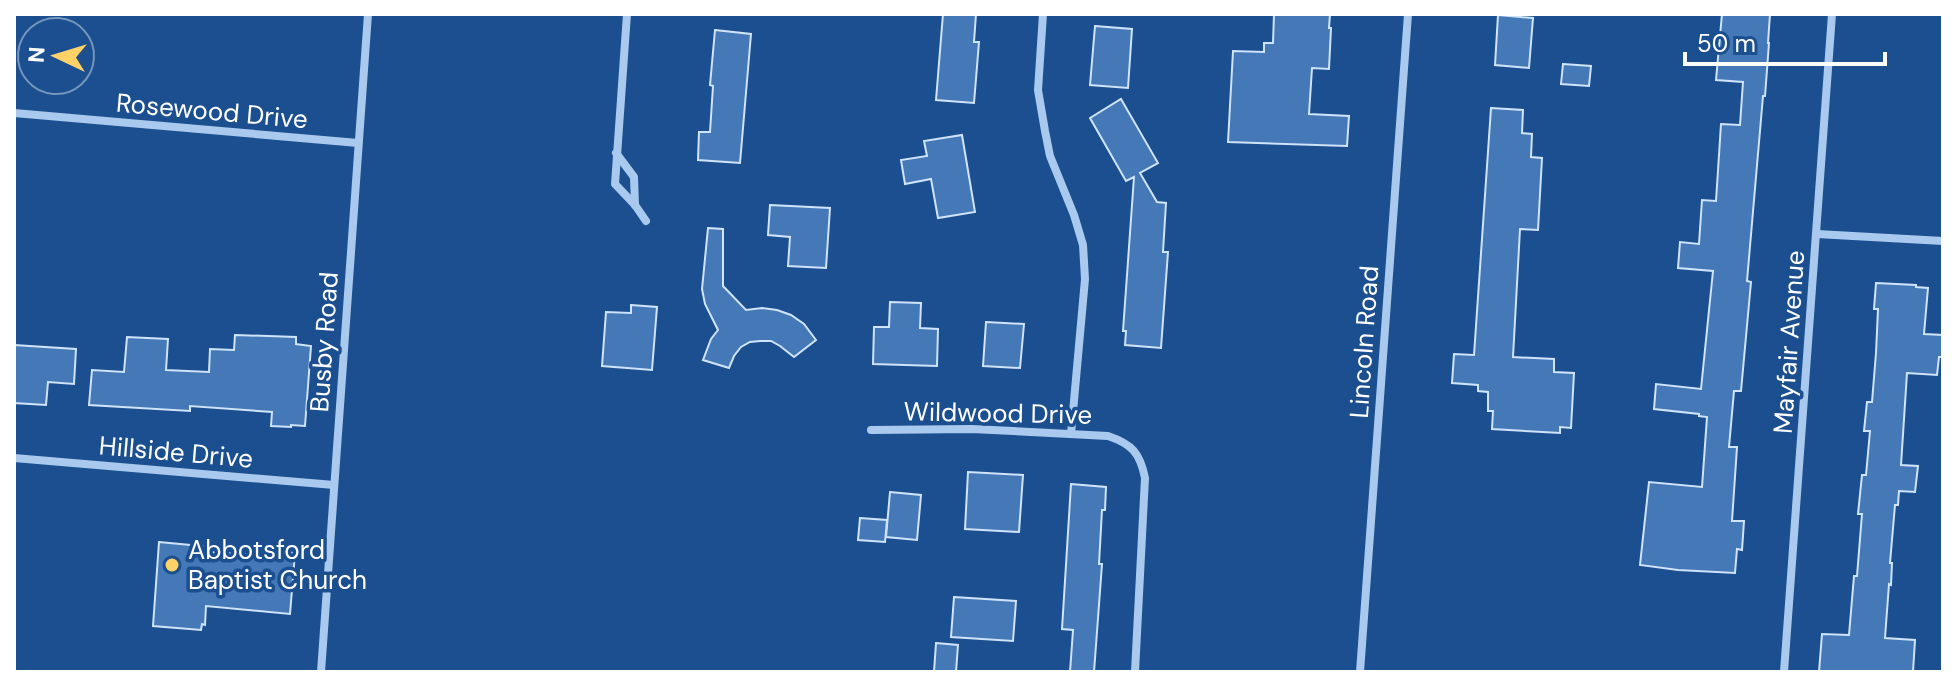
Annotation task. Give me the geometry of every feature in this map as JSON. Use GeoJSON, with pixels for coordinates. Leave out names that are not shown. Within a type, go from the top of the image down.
{"type":"FeatureCollection","features":[{"type":"Feature","properties":{"kind":"street","name":"Busby Road"},"geometry":{"type":"LineString","coordinates":[[321,672],[368,14]]}},
{"type":"Feature","properties":{"kind":"street"},"geometry":{"type":"LineString","coordinates":[[627,14],[615,184],[646,221]]}},
{"type":"Feature","properties":{"kind":"street"},"geometry":{"type":"LineString","coordinates":[[1043,14],[1038,90],[1045,131],[1050,156],[1083,245],[1085,279],[1071,434]]}},
{"type":"Feature","properties":{"kind":"street","name":"Lincoln Road"},"geometry":{"type":"LineString","coordinates":[[1360,672],[1408,14]]}},
{"type":"Feature","properties":{"kind":"street","name":"Mayfair Avenue"},"geometry":{"type":"LineString","coordinates":[[1784,672],[1832,14]]}},
{"type":"Feature","properties":{"kind":"street","name":"Rosewood Drive"},"geometry":{"type":"LineString","coordinates":[[14,113],[358,143]]}},
{"type":"Feature","properties":{"kind":"street"},"geometry":{"type":"LineString","coordinates":[[616,152],[634,177],[635,205]]}},
{"type":"Feature","properties":{"kind":"street"},"geometry":{"type":"LineString","coordinates":[[1817,234],[1943,241]]}},
{"type":"Feature","properties":{"kind":"street","name":"Wildwood Drive"},"geometry":{"type":"LineString","coordinates":[[871,430],[972,429],[1108,436],[1123,441],[1138,454],[1145,478],[1135,672]]}},
{"type":"Feature","properties":{"kind":"street","name":"Hillside Drive"},"geometry":{"type":"LineString","coordinates":[[14,458],[334,485]]}},
{"type":"Feature","properties":{"kind":"building"},"geometry":{"type":"Polygon","coordinates":[[[943,14],[976,14],[974,42],[979,42],[974,103],[936,100],[943,14]]]}},
{"type":"Feature","properties":{"kind":"building"},"geometry":{"type":"Polygon","coordinates":[[[1274,14],[1330,14],[1329,69],[1312,68],[1309,114],[1349,116],[1347,146],[1228,142],[1233,51],[1264,52],[1264,43],[1273,43],[1274,14]]]}},
{"type":"Feature","properties":{"kind":"building"},"geometry":{"type":"Polygon","coordinates":[[[1722,14],[1770,14],[1747,281],[1751,282],[1741,391],[1734,391],[1729,447],[1737,447],[1732,521],[1744,521],[1742,550],[1737,549],[1735,573],[1640,565],[1649,482],[1702,487],[1707,417],[1654,409],[1656,384],[1701,389],[1713,271],[1678,268],[1680,242],[1699,244],[1702,200],[1716,201],[1721,124],[1740,125],[1743,82],[1716,80],[1722,14]]]}},
{"type":"Feature","properties":{"kind":"building"},"geometry":{"type":"Polygon","coordinates":[[[1498,15],[1533,18],[1529,68],[1495,65],[1498,15]]]}},
{"type":"Feature","properties":{"kind":"building"},"geometry":{"type":"Polygon","coordinates":[[[1095,26],[1132,29],[1128,88],[1090,85],[1095,26]]]}},
{"type":"Feature","properties":{"kind":"building"},"geometry":{"type":"Polygon","coordinates":[[[715,30],[751,34],[740,163],[698,160],[699,132],[710,132],[715,30]]]}},
{"type":"Feature","properties":{"kind":"building"},"geometry":{"type":"Polygon","coordinates":[[[1563,64],[1591,66],[1589,86],[1561,84],[1563,64]]]}},
{"type":"Feature","properties":{"kind":"building"},"geometry":{"type":"Polygon","coordinates":[[[1121,99],[1158,163],[1140,173],[1157,202],[1166,203],[1163,252],[1168,252],[1161,348],[1125,345],[1126,331],[1123,331],[1134,177],[1126,181],[1090,118],[1121,99]]]}},
{"type":"Feature","properties":{"kind":"building"},"geometry":{"type":"Polygon","coordinates":[[[1491,108],[1523,110],[1522,133],[1532,134],[1531,157],[1542,158],[1538,230],[1520,229],[1513,357],[1554,359],[1554,372],[1574,373],[1571,428],[1560,427],[1560,433],[1492,429],[1493,411],[1488,411],[1488,392],[1478,391],[1478,385],[1452,383],[1454,354],[1474,355],[1491,108]]]}},
{"type":"Feature","properties":{"kind":"building"},"geometry":{"type":"Polygon","coordinates":[[[962,135],[975,212],[938,218],[931,179],[905,184],[901,160],[927,156],[924,141],[962,135]]]}},
{"type":"Feature","properties":{"kind":"building"},"geometry":{"type":"Polygon","coordinates":[[[770,205],[830,208],[826,268],[788,266],[790,237],[768,235],[770,205]]]}},
{"type":"Feature","properties":{"kind":"building"},"geometry":{"type":"Polygon","coordinates":[[[708,228],[723,229],[723,286],[746,310],[762,308],[791,315],[804,324],[816,340],[794,357],[771,341],[760,341],[741,347],[729,368],[703,360],[718,330],[705,304],[702,289],[708,228]]]}},
{"type":"Feature","properties":{"kind":"building"},"geometry":{"type":"Polygon","coordinates":[[[1876,283],[1928,288],[1924,334],[1943,335],[1943,357],[1939,357],[1937,375],[1907,373],[1901,465],[1918,466],[1915,492],[1899,491],[1898,505],[1895,505],[1885,638],[1915,640],[1913,672],[1819,672],[1822,634],[1849,635],[1854,576],[1857,576],[1862,475],[1866,475],[1870,431],[1864,431],[1867,402],[1872,402],[1876,353],[1876,283]]]}},
{"type":"Feature","properties":{"kind":"building"},"geometry":{"type":"Polygon","coordinates":[[[890,302],[921,303],[920,328],[938,329],[937,366],[873,364],[874,327],[889,327],[890,302]]]}},
{"type":"Feature","properties":{"kind":"building"},"geometry":{"type":"Polygon","coordinates":[[[631,305],[657,307],[652,370],[602,366],[606,312],[631,313],[631,305]]]}},
{"type":"Feature","properties":{"kind":"building"},"geometry":{"type":"Polygon","coordinates":[[[986,322],[1024,324],[1020,368],[983,366],[986,322]]]}},
{"type":"Feature","properties":{"kind":"building"},"geometry":{"type":"Polygon","coordinates":[[[235,335],[296,337],[296,344],[311,346],[305,426],[271,426],[272,412],[190,406],[190,411],[89,405],[92,370],[124,372],[127,337],[168,339],[166,370],[209,372],[210,349],[234,350],[235,335]]]}},
{"type":"Feature","properties":{"kind":"building"},"geometry":{"type":"Polygon","coordinates":[[[14,345],[76,349],[74,384],[48,382],[46,405],[14,403],[14,345]]]}},
{"type":"Feature","properties":{"kind":"building"},"geometry":{"type":"Polygon","coordinates":[[[968,472],[1023,475],[1019,532],[965,529],[968,472]]]}},
{"type":"Feature","properties":{"kind":"building"},"geometry":{"type":"Polygon","coordinates":[[[1071,484],[1106,487],[1105,510],[1102,510],[1099,564],[1102,564],[1094,672],[1070,672],[1073,630],[1062,629],[1071,484]]]}},
{"type":"Feature","properties":{"kind":"building"},"geometry":{"type":"Polygon","coordinates":[[[890,492],[921,495],[917,540],[886,537],[890,492]]]}},
{"type":"Feature","properties":{"kind":"building"},"geometry":{"type":"Polygon","coordinates":[[[860,518],[887,520],[885,542],[858,540],[860,518]]]}},
{"type":"Feature","properties":{"kind":"building"},"geometry":{"type":"Polygon","coordinates":[[[159,542],[211,547],[210,552],[265,556],[265,550],[295,553],[290,614],[206,606],[205,625],[202,624],[201,630],[153,626],[159,542]]]}},
{"type":"Feature","properties":{"kind":"building"},"geometry":{"type":"Polygon","coordinates":[[[954,597],[1016,601],[1013,641],[951,637],[954,597]]]}},
{"type":"Feature","properties":{"kind":"building"},"geometry":{"type":"Polygon","coordinates":[[[936,643],[958,645],[956,672],[934,672],[936,643]]]}},
{"type":"Feature","properties":{"kind":"place","name":"Abbotsford Baptist Church"},"geometry":{"type":"Point","coordinates":[172,565]}}]}
